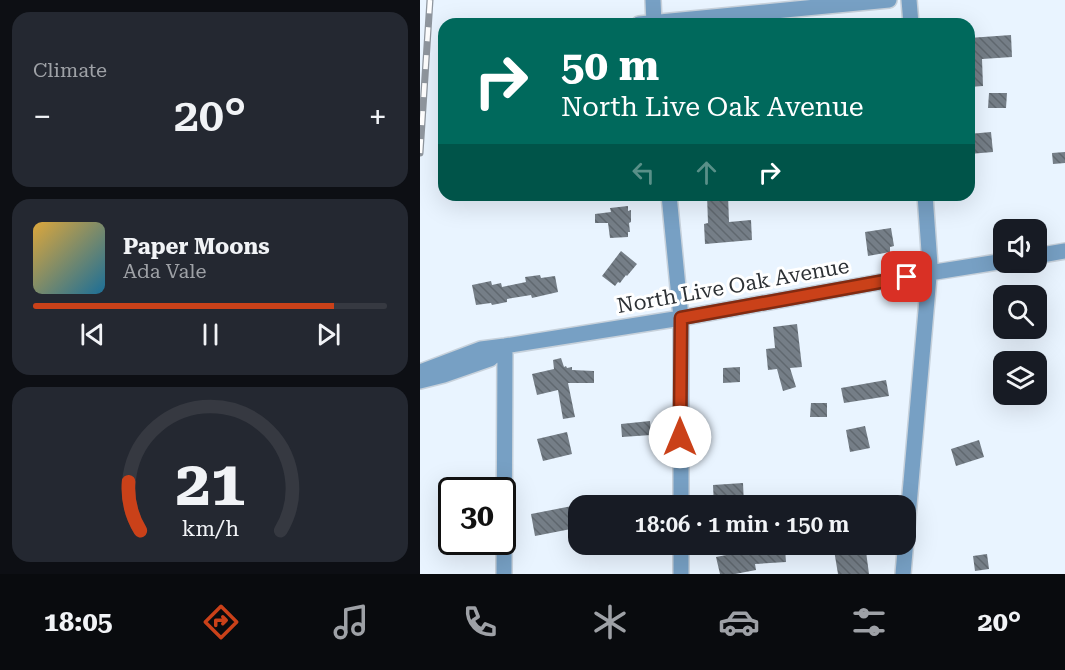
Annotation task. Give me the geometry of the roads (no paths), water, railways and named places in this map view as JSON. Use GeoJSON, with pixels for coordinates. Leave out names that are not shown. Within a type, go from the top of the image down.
{"type":"FeatureCollection","features":[{"type":"Feature","properties":{"kind":"street"},"geometry":{"type":"LineString","coordinates":[[650,18],[652,0]]}},
{"type":"Feature","properties":{"kind":"street"},"geometry":{"type":"LineString","coordinates":[[709,18],[889,0]]}},
{"type":"Feature","properties":{"kind":"street"},"geometry":{"type":"LineString","coordinates":[[909,0],[910,18]]}},
{"type":"Feature","properties":{"kind":"street"},"geometry":{"type":"LineString","coordinates":[[670,201],[681,318],[681,495]]}},
{"type":"Feature","properties":{"kind":"street"},"geometry":{"type":"LineString","coordinates":[[903,574],[928,301],[930,265],[925,201]]}},
{"type":"Feature","properties":{"kind":"street"},"geometry":{"type":"LineString","coordinates":[[1047,254],[1065,251]]}},
{"type":"Feature","properties":{"kind":"street","name":"North Live Oak Avenue"},"geometry":{"type":"LineString","coordinates":[[420,372],[481,349],[681,318],[993,263]]}},
{"type":"Feature","properties":{"kind":"street"},"geometry":{"type":"LineString","coordinates":[[504,574],[505,346]]}},
{"type":"Feature","properties":{"kind":"street","name":"North Live Oak Avenue"},"geometry":{"type":"LineString","coordinates":[[420,381],[490,359],[505,346]]}},
{"type":"Feature","properties":{"kind":"street"},"geometry":{"type":"LineString","coordinates":[[681,555],[681,574]]}},
{"type":"Feature","properties":{"kind":"railway"},"geometry":{"type":"LineString","coordinates":[[420,153],[430,0]]}}]}
